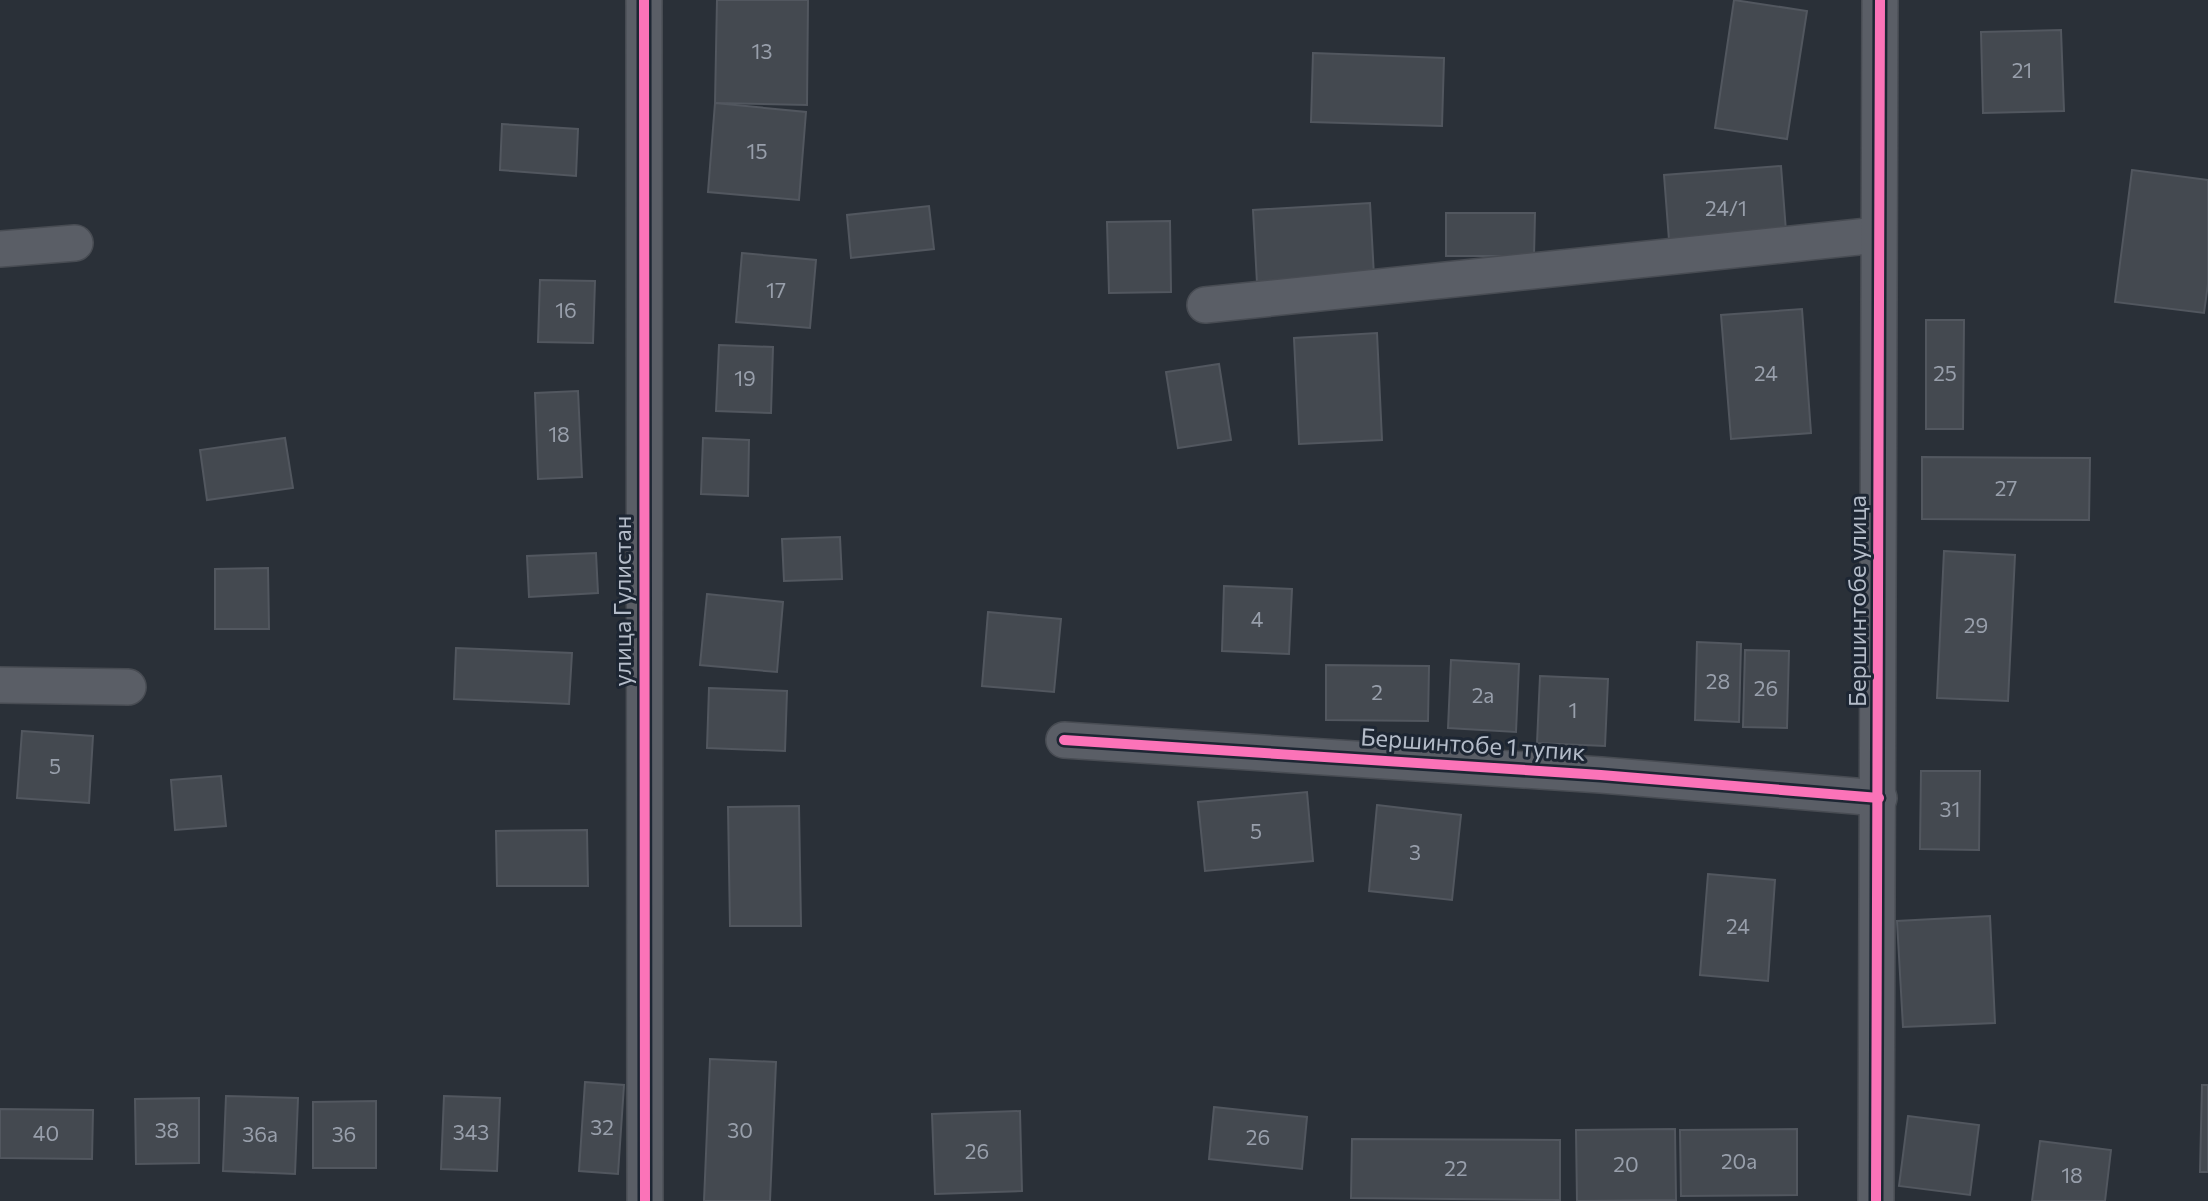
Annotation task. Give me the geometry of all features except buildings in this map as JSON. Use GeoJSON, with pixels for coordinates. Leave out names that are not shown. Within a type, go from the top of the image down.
{"type":"FeatureCollection","features":[{"type":"Feature","properties":{"kind":"street","name":"улица Гулистан"},"geometry":{"type":"LineString","coordinates":[[643,0],[645,1201]]}},
{"type":"Feature","properties":{"kind":"street","name":"Бершинтобе улица"},"geometry":{"type":"LineString","coordinates":[[1876,1201],[1880,0]]}},
{"type":"Feature","properties":{"kind":"street"},"geometry":{"type":"LineString","coordinates":[[1205,305],[1878,235]]}},
{"type":"Feature","properties":{"kind":"street"},"geometry":{"type":"LineString","coordinates":[[0,248],[75,243]]}},
{"type":"Feature","properties":{"kind":"street"},"geometry":{"type":"LineString","coordinates":[[0,685],[128,687]]}},
{"type":"Feature","properties":{"kind":"street","name":"Бершинтобе 1 тупик"},"geometry":{"type":"LineString","coordinates":[[1064,740],[1601,775],[1879,798]]}},
{"type":"Feature","properties":{"kind":"cycle path"},"geometry":{"type":"LineString","coordinates":[[644,0],[645,1201]]}},
{"type":"Feature","properties":{"kind":"cycle path"},"geometry":{"type":"LineString","coordinates":[[1876,1201],[1880,0]]}},
{"type":"Feature","properties":{"kind":"cycle path"},"geometry":{"type":"LineString","coordinates":[[1064,740],[1601,775],[1879,798]]}}]}
